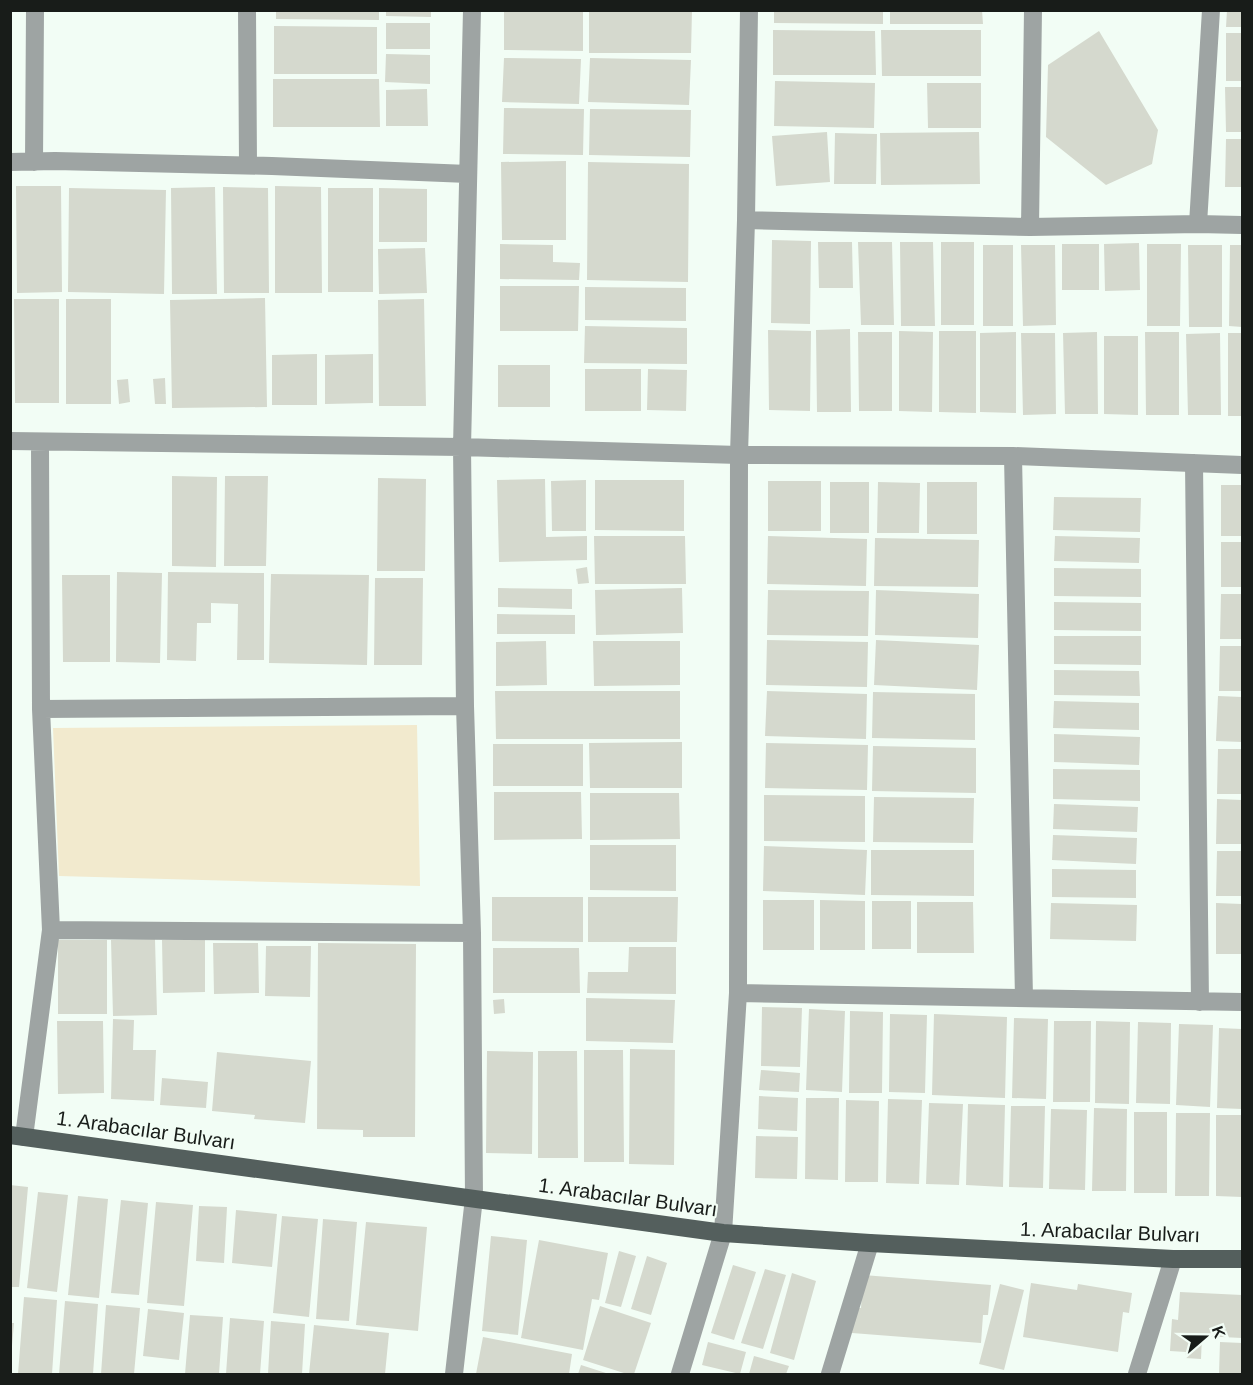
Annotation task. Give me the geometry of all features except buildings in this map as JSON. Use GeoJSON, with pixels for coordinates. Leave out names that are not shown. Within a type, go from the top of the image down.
{"type":"FeatureCollection","features":[{"type":"Feature","properties":{"kind":"main road","name":"1. Arabacılar Bulvarı"},"geometry":{"type":"LineString","coordinates":[[17,1136],[723,1233],[1173,1259],[1242,1259]]}},
{"type":"Feature","properties":{"kind":"street"},"geometry":{"type":"LineString","coordinates":[[34,162],[35,10]]}},
{"type":"Feature","properties":{"kind":"street"},"geometry":{"type":"LineString","coordinates":[[247,10],[248,165]]}},
{"type":"Feature","properties":{"kind":"street"},"geometry":{"type":"LineString","coordinates":[[454,1374],[474,1198],[472,933],[465,706],[462,447],[472,10]]}},
{"type":"Feature","properties":{"kind":"street"},"geometry":{"type":"LineString","coordinates":[[680,1374],[723,1233],[738,993],[739,455],[749,10]]}},
{"type":"Feature","properties":{"kind":"street"},"geometry":{"type":"LineString","coordinates":[[1030,227],[1033,10]]}},
{"type":"Feature","properties":{"kind":"street"},"geometry":{"type":"LineString","coordinates":[[1198,224],[1212,10]]}},
{"type":"Feature","properties":{"kind":"street"},"geometry":{"type":"LineString","coordinates":[[10,162],[248,165],[468,174]]}},
{"type":"Feature","properties":{"kind":"street"},"geometry":{"type":"LineString","coordinates":[[746,220],[1030,227],[1242,225]]}},
{"type":"Feature","properties":{"kind":"street"},"geometry":{"type":"LineString","coordinates":[[10,441],[462,447],[739,455],[1013,456],[1242,465]]}},
{"type":"Feature","properties":{"kind":"street"},"geometry":{"type":"LineString","coordinates":[[17,1136],[51,930],[41,709],[40,442]]}},
{"type":"Feature","properties":{"kind":"street"},"geometry":{"type":"LineString","coordinates":[[1013,456],[1024,998]]}},
{"type":"Feature","properties":{"kind":"street"},"geometry":{"type":"LineString","coordinates":[[1194,463],[1200,1002]]}},
{"type":"Feature","properties":{"kind":"street"},"geometry":{"type":"LineString","coordinates":[[41,709],[465,706]]}},
{"type":"Feature","properties":{"kind":"street"},"geometry":{"type":"LineString","coordinates":[[51,930],[472,933]]}},
{"type":"Feature","properties":{"kind":"street"},"geometry":{"type":"LineString","coordinates":[[738,993],[1242,1002]]}},
{"type":"Feature","properties":{"kind":"street"},"geometry":{"type":"LineString","coordinates":[[830,1374],[870,1243]]}},
{"type":"Feature","properties":{"kind":"street"},"geometry":{"type":"LineString","coordinates":[[1137,1374],[1173,1259]]}},
{"type":"Feature","properties":{"kind":"shaded area"},"geometry":{"type":"Polygon","coordinates":[[[417,725],[420,886],[59,876],[53,728],[417,725]]]}}]}
